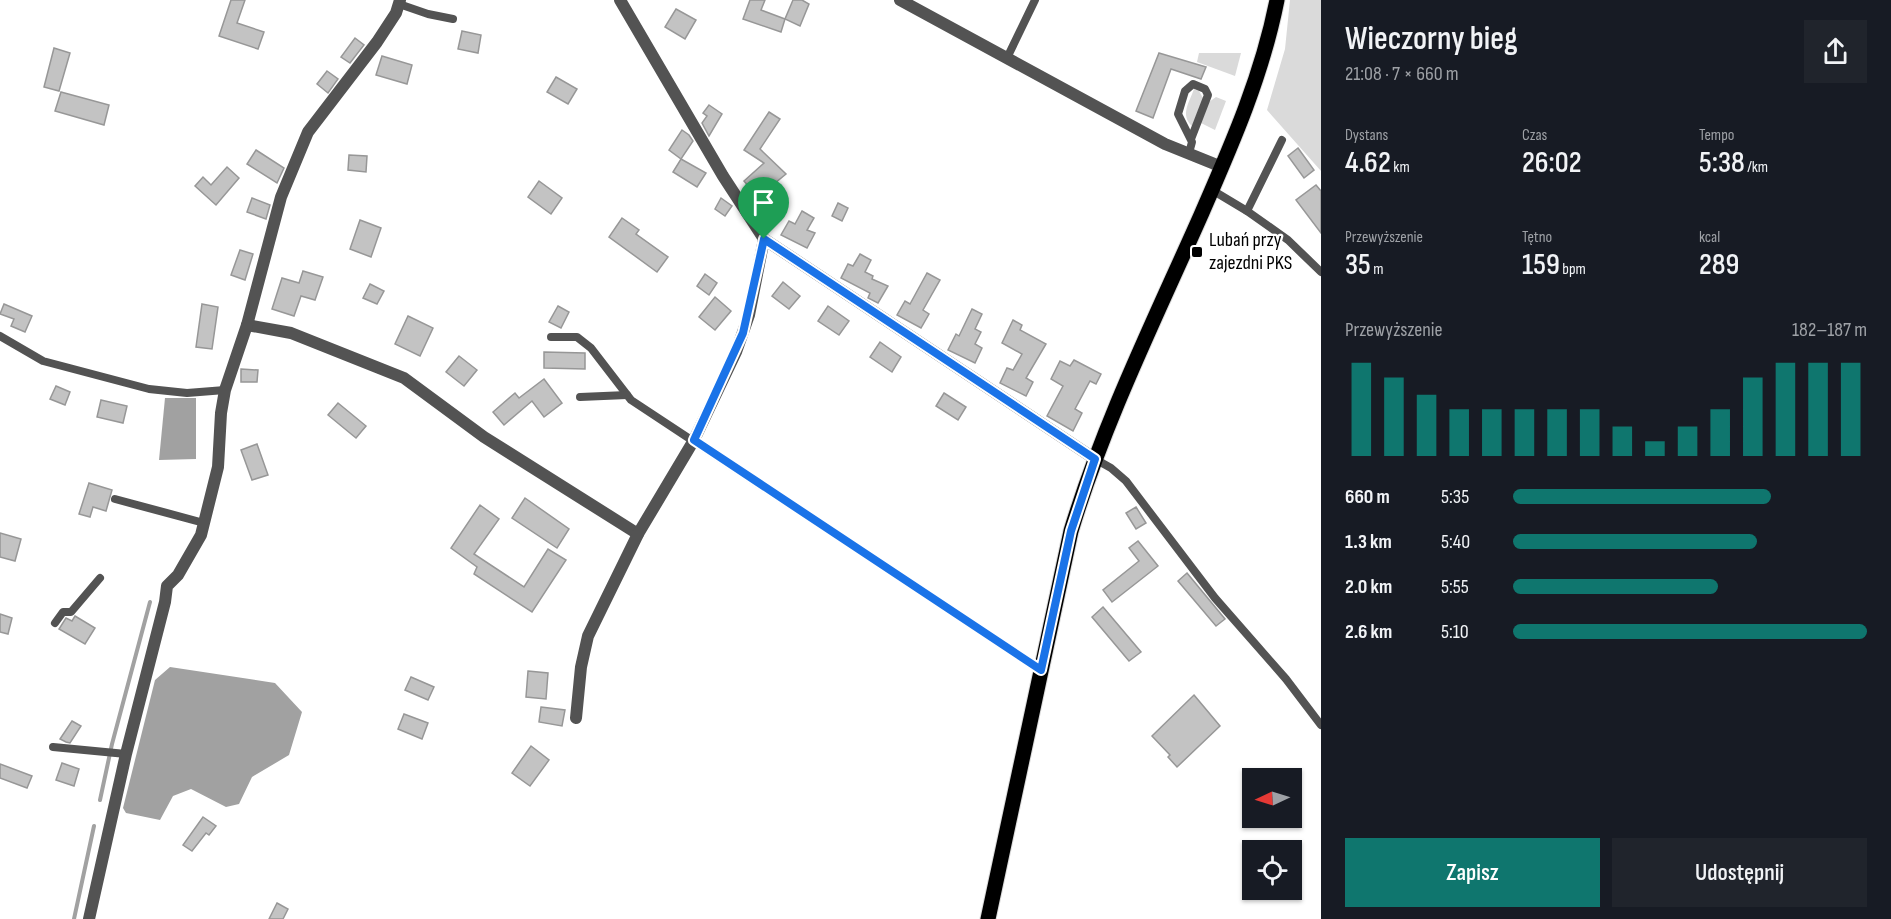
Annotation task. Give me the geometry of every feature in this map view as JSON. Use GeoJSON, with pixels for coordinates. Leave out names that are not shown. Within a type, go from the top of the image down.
{"type":"FeatureCollection","features":[{"type":"Feature","properties":{"kind":"main road"},"geometry":{"type":"LineString","coordinates":[[988,919],[1071,531],[1095,459],[1134,364],[1253,92],[1277,0]]}},
{"type":"Feature","properties":{"kind":"street"},"geometry":{"type":"LineString","coordinates":[[620,0],[723,176],[764,239],[1095,459]]}},
{"type":"Feature","properties":{"kind":"street"},"geometry":{"type":"LineString","coordinates":[[900,0],[1165,144],[1222,167]]}},
{"type":"Feature","properties":{"kind":"street"},"geometry":{"type":"LineString","coordinates":[[89,919],[126,754],[165,602],[166,586],[178,575],[190,556],[204,523],[218,467],[221,413],[225,390],[248,325],[280,197],[308,132],[377,42],[396,13],[400,2]]}},
{"type":"Feature","properties":{"kind":"street"},"geometry":{"type":"LineString","coordinates":[[576,717],[581,667],[588,636],[638,534],[694,440],[743,333],[764,239]]}},
{"type":"Feature","properties":{"kind":"street"},"geometry":{"type":"LineString","coordinates":[[248,325],[291,333],[405,378],[484,437],[638,534]]}},
{"type":"Feature","properties":{"kind":"lane"},"geometry":{"type":"LineString","coordinates":[[1007,58],[1035,0]]}},
{"type":"Feature","properties":{"kind":"lane"},"geometry":{"type":"LineString","coordinates":[[400,2],[428,14],[453,19]]}},
{"type":"Feature","properties":{"kind":"lane"},"geometry":{"type":"LineString","coordinates":[[1189,153],[1192,145],[1191,139],[1178,112],[1185,91],[1193,84],[1205,89],[1208,95],[1191,139]]}},
{"type":"Feature","properties":{"kind":"lane"},"geometry":{"type":"LineString","coordinates":[[1247,210],[1282,141]]}},
{"type":"Feature","properties":{"kind":"lane"},"geometry":{"type":"LineString","coordinates":[[1212,190],[1247,210],[1288,240],[1321,272]]}},
{"type":"Feature","properties":{"kind":"lane"},"geometry":{"type":"LineString","coordinates":[[0,336],[43,361],[148,389],[188,393],[225,390]]}},
{"type":"Feature","properties":{"kind":"lane"},"geometry":{"type":"LineString","coordinates":[[551,337],[576,337],[591,348],[631,400],[1041,670]]}},
{"type":"Feature","properties":{"kind":"lane"},"geometry":{"type":"LineString","coordinates":[[580,397],[627,395]]}},
{"type":"Feature","properties":{"kind":"lane"},"geometry":{"type":"LineString","coordinates":[[1095,459],[1111,468],[1126,481],[1209,590],[1321,725]]}},
{"type":"Feature","properties":{"kind":"lane"},"geometry":{"type":"LineString","coordinates":[[115,499],[204,523]]}},
{"type":"Feature","properties":{"kind":"lane"},"geometry":{"type":"LineString","coordinates":[[55,623],[63,612],[71,612],[100,578]]}},
{"type":"Feature","properties":{"kind":"lane"},"geometry":{"type":"LineString","coordinates":[[52,747],[126,754]]}},
{"type":"Feature","properties":{"kind":"shaded area"},"geometry":{"type":"Polygon","coordinates":[[[1290,0],[1321,0],[1321,171],[1267,110],[1285,49],[1290,0]]]}},
{"type":"Feature","properties":{"kind":"shaded area"},"geometry":{"type":"Polygon","coordinates":[[[1199,53],[1241,53],[1235,76],[1197,62],[1199,53]]]}},
{"type":"Feature","properties":{"kind":"shaded area"},"geometry":{"type":"Polygon","coordinates":[[[1194,89],[1199,91],[1203,98],[1192,126],[1188,122],[1186,113],[1194,89]]]}},
{"type":"Feature","properties":{"kind":"shaded area"},"geometry":{"type":"Polygon","coordinates":[[[1216,97],[1226,101],[1215,130],[1201,123],[1209,102],[1216,97]]]}},
{"type":"Feature","properties":{"kind":"shaded area"},"geometry":{"type":"Polygon","coordinates":[[[165,398],[196,398],[196,459],[159,460],[165,398]]]}},
{"type":"Feature","properties":{"kind":"shaded area"},"geometry":{"type":"Polygon","coordinates":[[[170,667],[275,683],[302,712],[289,755],[252,777],[239,804],[226,807],[191,789],[173,796],[160,820],[126,813],[123,808],[155,680],[170,667]]]}},
{"type":"Feature","properties":{"kind":"building"},"geometry":{"type":"Polygon","coordinates":[[[231,0],[245,0],[237,23],[264,32],[258,49],[219,36],[231,0]]]}},
{"type":"Feature","properties":{"kind":"building"},"geometry":{"type":"Polygon","coordinates":[[[750,0],[765,0],[761,10],[785,19],[781,32],[743,19],[750,0]]]}},
{"type":"Feature","properties":{"kind":"building"},"geometry":{"type":"Polygon","coordinates":[[[793,0],[802,0],[809,4],[800,26],[785,19],[793,0]]]}},
{"type":"Feature","properties":{"kind":"building"},"geometry":{"type":"Polygon","coordinates":[[[676,9],[696,20],[685,39],[665,27],[676,9]]]}},
{"type":"Feature","properties":{"kind":"building"},"geometry":{"type":"Polygon","coordinates":[[[462,31],[481,35],[478,53],[458,49],[462,31]]]}},
{"type":"Feature","properties":{"kind":"building"},"geometry":{"type":"Polygon","coordinates":[[[355,38],[364,45],[350,63],[341,57],[355,38]]]}},
{"type":"Feature","properties":{"kind":"building"},"geometry":{"type":"Polygon","coordinates":[[[54,48],[70,53],[59,91],[44,87],[54,48]]]}},
{"type":"Feature","properties":{"kind":"building"},"geometry":{"type":"Polygon","coordinates":[[[1159,53],[1206,67],[1201,79],[1171,69],[1153,118],[1136,111],[1159,53]]]}},
{"type":"Feature","properties":{"kind":"building"},"geometry":{"type":"Polygon","coordinates":[[[382,56],[412,65],[407,84],[376,75],[382,56]]]}},
{"type":"Feature","properties":{"kind":"building"},"geometry":{"type":"Polygon","coordinates":[[[327,71],[338,79],[328,93],[317,84],[327,71]]]}},
{"type":"Feature","properties":{"kind":"building"},"geometry":{"type":"Polygon","coordinates":[[[556,77],[577,89],[568,104],[547,92],[556,77]]]}},
{"type":"Feature","properties":{"kind":"building"},"geometry":{"type":"Polygon","coordinates":[[[61,92],[109,105],[104,125],[55,111],[61,92]]]}},
{"type":"Feature","properties":{"kind":"building"},"geometry":{"type":"Polygon","coordinates":[[[709,105],[722,114],[709,136],[702,123],[707,116],[703,113],[709,105]]]}},
{"type":"Feature","properties":{"kind":"building"},"geometry":{"type":"Polygon","coordinates":[[[769,112],[780,119],[760,149],[786,174],[758,197],[744,181],[764,163],[744,150],[769,112]]]}},
{"type":"Feature","properties":{"kind":"building"},"geometry":{"type":"Polygon","coordinates":[[[682,130],[693,141],[681,159],[669,150],[682,130]]]}},
{"type":"Feature","properties":{"kind":"building"},"geometry":{"type":"Polygon","coordinates":[[[1298,148],[1314,170],[1304,178],[1288,156],[1298,148]]]}},
{"type":"Feature","properties":{"kind":"building"},"geometry":{"type":"Polygon","coordinates":[[[256,150],[284,168],[277,183],[247,164],[256,150]]]}},
{"type":"Feature","properties":{"kind":"building"},"geometry":{"type":"Polygon","coordinates":[[[349,155],[367,156],[366,172],[348,170],[349,155]]]}},
{"type":"Feature","properties":{"kind":"building"},"geometry":{"type":"Polygon","coordinates":[[[681,159],[706,173],[697,187],[673,172],[681,159]]]}},
{"type":"Feature","properties":{"kind":"building"},"geometry":{"type":"Polygon","coordinates":[[[227,167],[239,178],[216,205],[195,186],[203,177],[211,185],[227,167]]]}},
{"type":"Feature","properties":{"kind":"building"},"geometry":{"type":"Polygon","coordinates":[[[539,181],[562,198],[551,214],[528,197],[539,181]]]}},
{"type":"Feature","properties":{"kind":"building"},"geometry":{"type":"Polygon","coordinates":[[[1316,185],[1321,191],[1321,233],[1296,200],[1316,185]]]}},
{"type":"Feature","properties":{"kind":"building"},"geometry":{"type":"Polygon","coordinates":[[[252,198],[270,205],[266,219],[247,212],[252,198]]]}},
{"type":"Feature","properties":{"kind":"building"},"geometry":{"type":"Polygon","coordinates":[[[721,198],[732,206],[725,216],[715,209],[721,198]]]}},
{"type":"Feature","properties":{"kind":"building"},"geometry":{"type":"Polygon","coordinates":[[[838,203],[848,208],[842,221],[832,216],[838,203]]]}},
{"type":"Feature","properties":{"kind":"building"},"geometry":{"type":"Polygon","coordinates":[[[802,211],[814,218],[807,230],[815,233],[807,248],[781,235],[789,221],[795,224],[802,211]]]}},
{"type":"Feature","properties":{"kind":"building"},"geometry":{"type":"Polygon","coordinates":[[[622,218],[639,230],[636,234],[668,257],[657,272],[609,237],[622,218]]]}},
{"type":"Feature","properties":{"kind":"building"},"geometry":{"type":"Polygon","coordinates":[[[360,220],[381,228],[371,257],[350,249],[360,220]]]}},
{"type":"Feature","properties":{"kind":"building"},"geometry":{"type":"Polygon","coordinates":[[[240,250],[253,254],[245,280],[231,275],[240,250]]]}},
{"type":"Feature","properties":{"kind":"building"},"geometry":{"type":"Polygon","coordinates":[[[860,254],[871,260],[865,272],[873,276],[872,279],[888,286],[878,303],[868,298],[870,293],[841,278],[848,264],[853,266],[860,254]]]}},
{"type":"Feature","properties":{"kind":"building"},"geometry":{"type":"Polygon","coordinates":[[[303,271],[323,277],[315,300],[301,296],[294,316],[272,309],[282,278],[299,283],[303,271]]]}},
{"type":"Feature","properties":{"kind":"building"},"geometry":{"type":"Polygon","coordinates":[[[927,273],[940,280],[923,310],[929,314],[921,328],[897,315],[905,301],[910,304],[927,273]]]}},
{"type":"Feature","properties":{"kind":"building"},"geometry":{"type":"Polygon","coordinates":[[[705,274],[717,283],[709,295],[697,286],[705,274]]]}},
{"type":"Feature","properties":{"kind":"building"},"geometry":{"type":"Polygon","coordinates":[[[783,282],[800,296],[789,309],[772,296],[783,282]]]}},
{"type":"Feature","properties":{"kind":"building"},"geometry":{"type":"Polygon","coordinates":[[[370,284],[384,291],[377,304],[363,298],[370,284]]]}},
{"type":"Feature","properties":{"kind":"building"},"geometry":{"type":"Polygon","coordinates":[[[715,297],[731,311],[715,330],[699,317],[715,297]]]}},
{"type":"Feature","properties":{"kind":"building"},"geometry":{"type":"Polygon","coordinates":[[[4,304],[32,316],[25,332],[11,326],[14,319],[0,314],[4,304]]]}},
{"type":"Feature","properties":{"kind":"building"},"geometry":{"type":"Polygon","coordinates":[[[202,304],[218,307],[212,349],[196,347],[202,304]]]}},
{"type":"Feature","properties":{"kind":"building"},"geometry":{"type":"Polygon","coordinates":[[[558,306],[569,312],[561,328],[549,322],[558,306]]]}},
{"type":"Feature","properties":{"kind":"building"},"geometry":{"type":"Polygon","coordinates":[[[828,306],[849,321],[839,335],[818,321],[828,306]]]}},
{"type":"Feature","properties":{"kind":"building"},"geometry":{"type":"Polygon","coordinates":[[[972,309],[982,314],[975,329],[981,332],[975,344],[982,348],[975,363],[948,350],[956,334],[959,336],[972,309]]]}},
{"type":"Feature","properties":{"kind":"building"},"geometry":{"type":"Polygon","coordinates":[[[408,316],[433,328],[420,356],[395,344],[408,316]]]}},
{"type":"Feature","properties":{"kind":"building"},"geometry":{"type":"Polygon","coordinates":[[[1013,320],[1022,325],[1020,330],[1046,344],[1026,378],[1033,382],[1026,396],[1000,383],[1007,368],[1013,370],[1022,354],[1002,343],[1013,320]]]}},
{"type":"Feature","properties":{"kind":"building"},"geometry":{"type":"Polygon","coordinates":[[[880,342],[901,357],[892,372],[870,357],[880,342]]]}},
{"type":"Feature","properties":{"kind":"building"},"geometry":{"type":"Polygon","coordinates":[[[544,352],[585,353],[585,369],[544,368],[544,352]]]}},
{"type":"Feature","properties":{"kind":"building"},"geometry":{"type":"Polygon","coordinates":[[[459,356],[477,370],[464,386],[446,372],[459,356]]]}},
{"type":"Feature","properties":{"kind":"building"},"geometry":{"type":"Polygon","coordinates":[[[1074,360],[1101,374],[1096,384],[1090,381],[1075,409],[1082,413],[1073,431],[1047,416],[1063,386],[1051,379],[1060,361],[1070,366],[1074,360]]]}},
{"type":"Feature","properties":{"kind":"building"},"geometry":{"type":"Polygon","coordinates":[[[241,369],[258,370],[257,382],[241,382],[241,369]]]}},
{"type":"Feature","properties":{"kind":"building"},"geometry":{"type":"Polygon","coordinates":[[[544,379],[562,403],[544,417],[532,401],[504,425],[493,412],[515,393],[519,398],[544,379]]]}},
{"type":"Feature","properties":{"kind":"building"},"geometry":{"type":"Polygon","coordinates":[[[56,386],[70,392],[65,405],[50,399],[56,386]]]}},
{"type":"Feature","properties":{"kind":"building"},"geometry":{"type":"Polygon","coordinates":[[[944,393],[966,407],[958,420],[936,406],[944,393]]]}},
{"type":"Feature","properties":{"kind":"building"},"geometry":{"type":"Polygon","coordinates":[[[101,400],[127,406],[123,423],[97,417],[101,400]]]}},
{"type":"Feature","properties":{"kind":"building"},"geometry":{"type":"Polygon","coordinates":[[[338,403],[366,426],[356,438],[328,415],[338,403]]]}},
{"type":"Feature","properties":{"kind":"building"},"geometry":{"type":"Polygon","coordinates":[[[257,444],[268,475],[252,480],[241,450],[257,444]]]}},
{"type":"Feature","properties":{"kind":"building"},"geometry":{"type":"Polygon","coordinates":[[[89,483],[112,490],[106,511],[93,507],[90,517],[79,514],[89,483]]]}},
{"type":"Feature","properties":{"kind":"building"},"geometry":{"type":"Polygon","coordinates":[[[525,498],[569,529],[557,548],[512,518],[525,498]]]}},
{"type":"Feature","properties":{"kind":"building"},"geometry":{"type":"Polygon","coordinates":[[[480,505],[499,519],[474,554],[524,587],[548,549],[566,560],[532,612],[474,574],[477,567],[451,548],[480,505]]]}},
{"type":"Feature","properties":{"kind":"building"},"geometry":{"type":"Polygon","coordinates":[[[1136,507],[1146,523],[1136,529],[1126,513],[1136,507]]]}},
{"type":"Feature","properties":{"kind":"building"},"geometry":{"type":"Polygon","coordinates":[[[0,533],[21,539],[15,561],[0,557],[0,533]]]}},
{"type":"Feature","properties":{"kind":"building"},"geometry":{"type":"Polygon","coordinates":[[[1138,541],[1158,566],[1112,602],[1103,590],[1139,561],[1129,548],[1138,541]]]}},
{"type":"Feature","properties":{"kind":"building"},"geometry":{"type":"Polygon","coordinates":[[[1187,573],[1225,619],[1216,626],[1178,581],[1187,573]]]}},
{"type":"Feature","properties":{"kind":"building"},"geometry":{"type":"Polygon","coordinates":[[[1103,607],[1141,652],[1129,661],[1092,617],[1103,607]]]}},
{"type":"Feature","properties":{"kind":"building"},"geometry":{"type":"Polygon","coordinates":[[[0,614],[12,618],[8,634],[0,632],[0,614]]]}},
{"type":"Feature","properties":{"kind":"building"},"geometry":{"type":"Polygon","coordinates":[[[75,616],[95,628],[85,644],[59,629],[66,618],[72,621],[75,616]]]}},
{"type":"Feature","properties":{"kind":"building"},"geometry":{"type":"Polygon","coordinates":[[[528,671],[548,673],[546,699],[526,697],[528,671]]]}},
{"type":"Feature","properties":{"kind":"building"},"geometry":{"type":"Polygon","coordinates":[[[411,677],[434,687],[428,700],[405,690],[411,677]]]}},
{"type":"Feature","properties":{"kind":"building"},"geometry":{"type":"Polygon","coordinates":[[[1194,695],[1220,726],[1177,767],[1168,757],[1170,755],[1152,736],[1194,695]]]}},
{"type":"Feature","properties":{"kind":"building"},"geometry":{"type":"Polygon","coordinates":[[[541,707],[565,710],[562,726],[539,722],[541,707]]]}},
{"type":"Feature","properties":{"kind":"building"},"geometry":{"type":"Polygon","coordinates":[[[404,714],[428,723],[422,739],[398,729],[404,714]]]}},
{"type":"Feature","properties":{"kind":"building"},"geometry":{"type":"Polygon","coordinates":[[[72,721],[81,726],[70,743],[60,739],[72,721]]]}},
{"type":"Feature","properties":{"kind":"building"},"geometry":{"type":"Polygon","coordinates":[[[531,746],[549,760],[530,786],[512,773],[531,746]]]}},
{"type":"Feature","properties":{"kind":"building"},"geometry":{"type":"Polygon","coordinates":[[[62,763],[79,769],[74,786],[56,780],[62,763]]]}},
{"type":"Feature","properties":{"kind":"building"},"geometry":{"type":"Polygon","coordinates":[[[0,764],[32,776],[27,788],[0,778],[0,764]]]}},
{"type":"Feature","properties":{"kind":"building"},"geometry":{"type":"Polygon","coordinates":[[[203,817],[216,826],[209,835],[206,833],[192,851],[183,845],[203,817]]]}},
{"type":"Feature","properties":{"kind":"building"},"geometry":{"type":"Polygon","coordinates":[[[277,903],[288,909],[283,919],[269,919],[277,903]]]}},
{"type":"Feature","properties":{"kind":"waterway"},"geometry":{"type":"LineString","coordinates":[[100,800],[112,744],[150,602]]}},
{"type":"Feature","properties":{"kind":"waterway"},"geometry":{"type":"LineString","coordinates":[[74,919],[94,826]]}},
{"type":"Feature","properties":{"kind":"place","name":"Lubań przy zajezdni PKS"},"geometry":{"type":"Point","coordinates":[1197,252]}},
{"type":"Feature","properties":{"kind":"route"},"geometry":{"type":"LineString","coordinates":[[764,239],[1095,459],[1071,531],[1041,670],[694,440],[743,333],[749,315],[764,239]]}}]}
